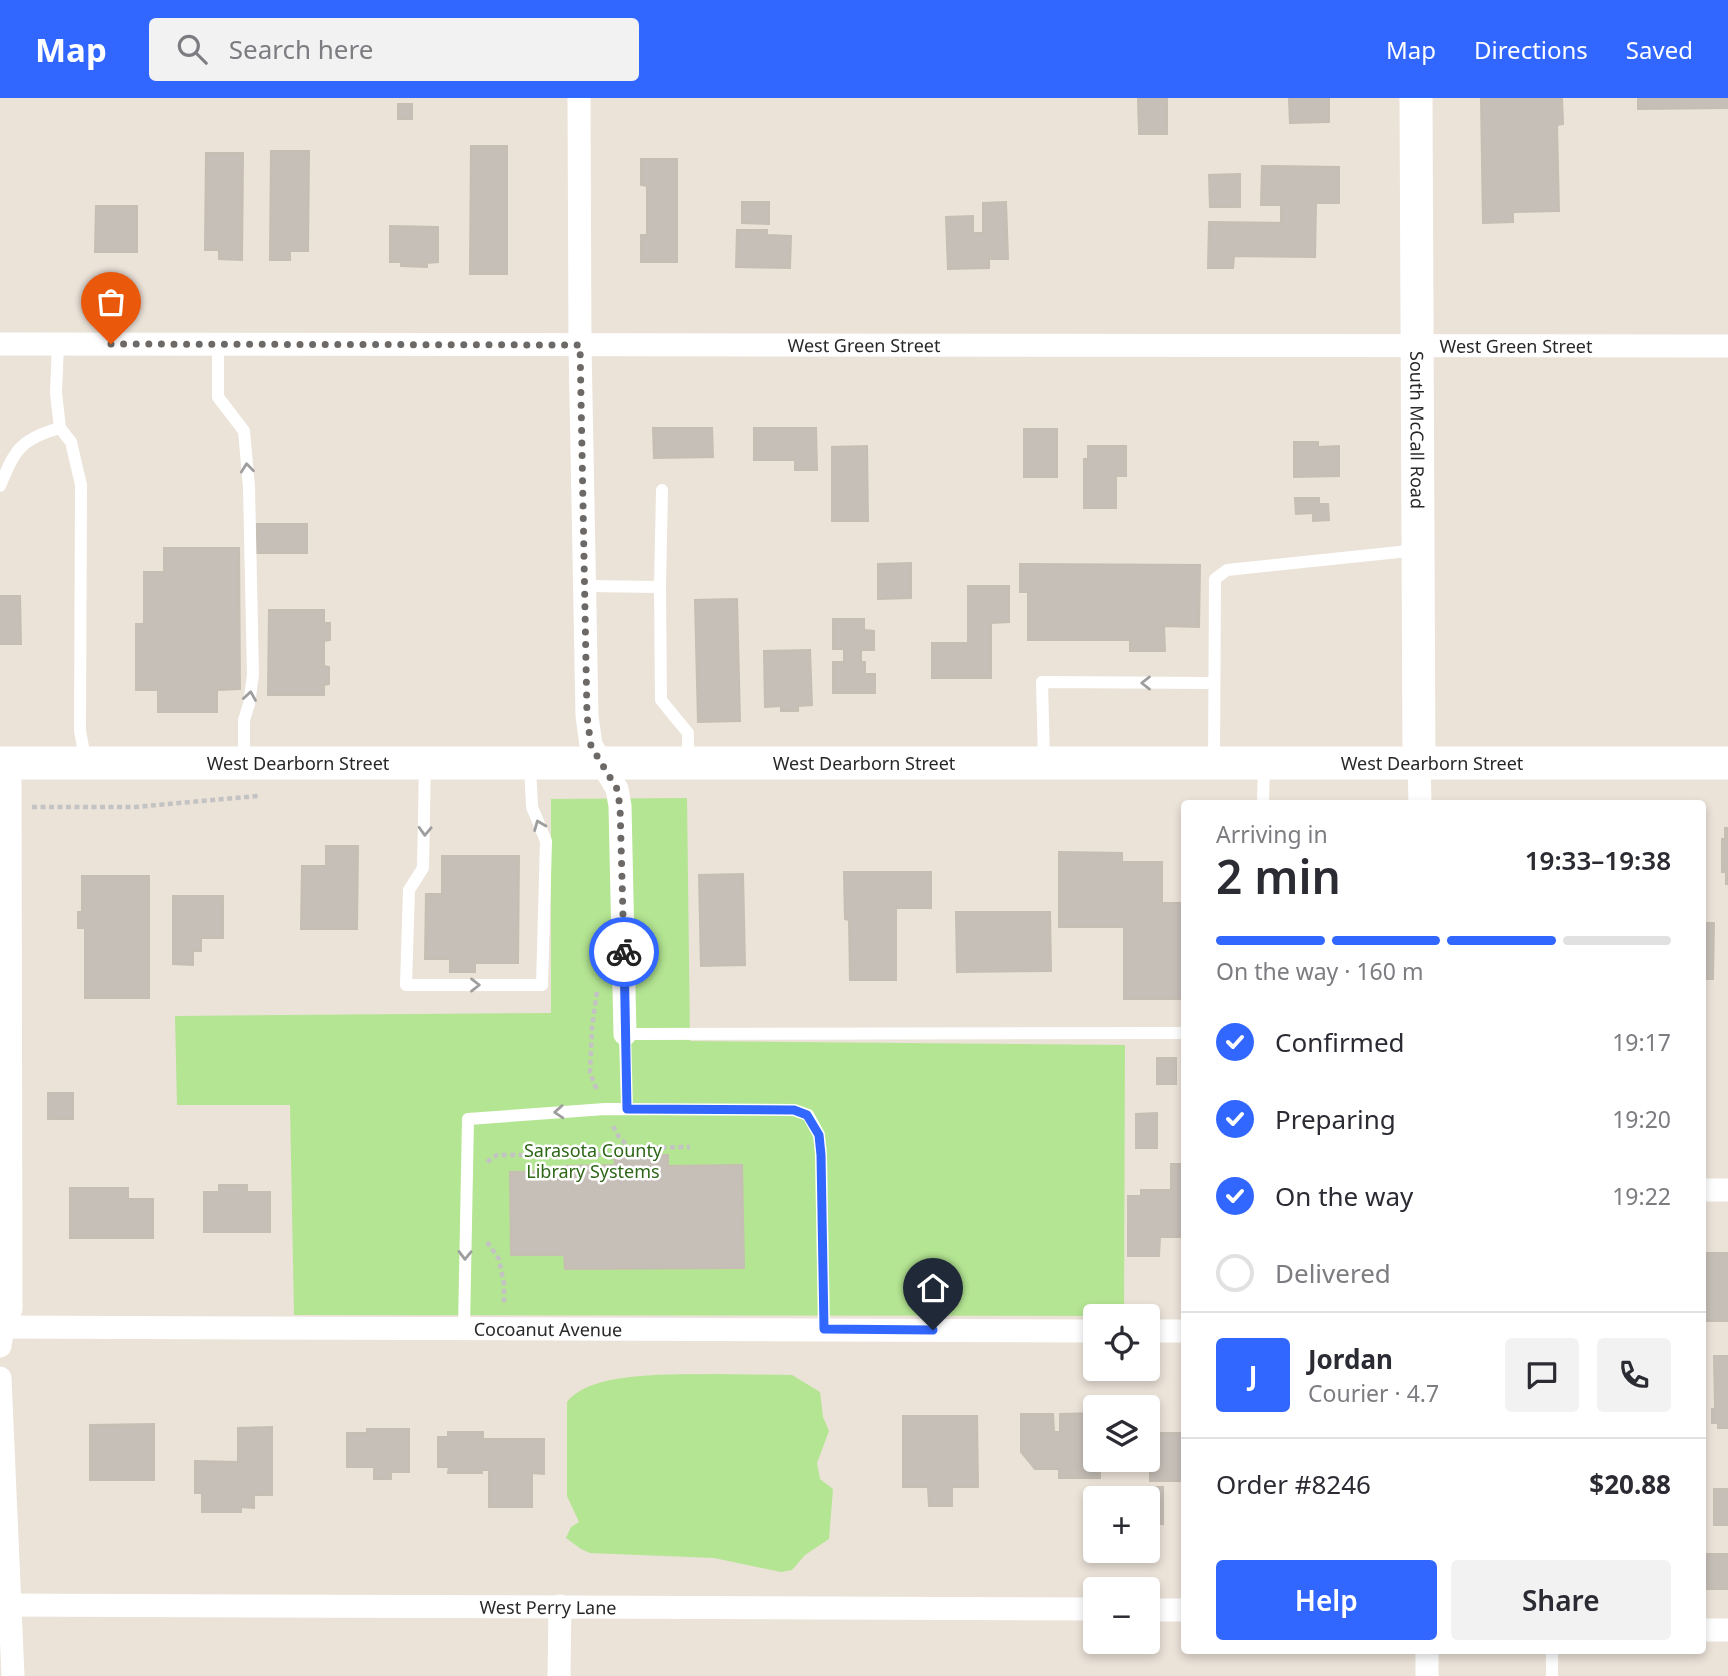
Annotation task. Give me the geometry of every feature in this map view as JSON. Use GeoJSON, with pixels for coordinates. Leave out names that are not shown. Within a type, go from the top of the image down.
{"type":"FeatureCollection","features":[{"type":"Feature","properties":{"kind":"street"},"geometry":{"type":"LineString","coordinates":[[579,98],[580,345],[587,716],[591,746],[617,789],[620,806],[625,1034]]}},
{"type":"Feature","properties":{"kind":"street","name":"South McCall Road"},"geometry":{"type":"LineString","coordinates":[[1416,98],[1419,764]]}},
{"type":"Feature","properties":{"kind":"street","name":"West Green Street"},"geometry":{"type":"LineString","coordinates":[[0,344],[1728,346]]}},
{"type":"Feature","properties":{"kind":"street"},"geometry":{"type":"LineString","coordinates":[[1,1334],[11,1309],[5,1259],[5,763]]}},
{"type":"Feature","properties":{"kind":"street","name":"West Dearborn Street"},"geometry":{"type":"LineString","coordinates":[[5,763],[1728,763]]}},
{"type":"Feature","properties":{"kind":"street"},"geometry":{"type":"LineString","coordinates":[[1419,764],[1420,800]]}},
{"type":"Feature","properties":{"kind":"street"},"geometry":{"type":"LineString","coordinates":[[1706,1191],[1728,1190]]}},
{"type":"Feature","properties":{"kind":"street","name":"Cocoanut Avenue"},"geometry":{"type":"LineString","coordinates":[[1,1334],[464,1328],[1083,1331]]}},
{"type":"Feature","properties":{"kind":"street"},"geometry":{"type":"LineString","coordinates":[[1160,1331],[1181,1331]]}},
{"type":"Feature","properties":{"kind":"street"},"geometry":{"type":"LineString","coordinates":[[0,1378],[5,1605],[13,1676]]}},
{"type":"Feature","properties":{"kind":"street","name":"West Perry Lane"},"geometry":{"type":"LineString","coordinates":[[5,1605],[1083,1609]]}},
{"type":"Feature","properties":{"kind":"street"},"geometry":{"type":"LineString","coordinates":[[559,1676],[560,1606]]}},
{"type":"Feature","properties":{"kind":"street"},"geometry":{"type":"LineString","coordinates":[[1160,1609],[1181,1610]]}},
{"type":"Feature","properties":{"kind":"street"},"geometry":{"type":"LineString","coordinates":[[1706,1630],[1728,1630]]}},
{"type":"Feature","properties":{"kind":"street"},"geometry":{"type":"LineString","coordinates":[[1427,1654],[1427,1676]]}},
{"type":"Feature","properties":{"kind":"lane"},"geometry":{"type":"LineString","coordinates":[[58,344],[56,393],[60,428],[71,442],[81,485],[80,732],[86,763]]}},
{"type":"Feature","properties":{"kind":"lane"},"geometry":{"type":"LineString","coordinates":[[218,345],[218,397],[244,431],[249,487],[253,675],[244,720],[244,763]]}},
{"type":"Feature","properties":{"kind":"lane"},"geometry":{"type":"LineString","coordinates":[[0,486],[15,452],[38,434],[60,428]]}},
{"type":"Feature","properties":{"kind":"lane"},"geometry":{"type":"LineString","coordinates":[[662,490],[661,700],[688,733],[688,764]]}},
{"type":"Feature","properties":{"kind":"lane"},"geometry":{"type":"LineString","coordinates":[[1214,764],[1215,579],[1227,570],[1418,550]]}},
{"type":"Feature","properties":{"kind":"lane"},"geometry":{"type":"LineString","coordinates":[[586,586],[660,587]]}},
{"type":"Feature","properties":{"kind":"lane"},"geometry":{"type":"LineString","coordinates":[[1044,763],[1042,682],[1214,683]]}},
{"type":"Feature","properties":{"kind":"lane"},"geometry":{"type":"LineString","coordinates":[[425,762],[423,868],[409,890],[406,985],[542,985],[546,841],[532,807],[530,762]]}},
{"type":"Feature","properties":{"kind":"lane"},"geometry":{"type":"LineString","coordinates":[[1263,800],[1264,764]]}},
{"type":"Feature","properties":{"kind":"lane"},"geometry":{"type":"LineString","coordinates":[[627,1109],[625,1034],[1181,1033]]}},
{"type":"Feature","properties":{"kind":"lane"},"geometry":{"type":"LineString","coordinates":[[464,1328],[468,1119],[627,1109],[794,1110],[807,1115],[819,1135],[821,1155],[824,1329]]}},
{"type":"Feature","properties":{"kind":"lane"},"geometry":{"type":"LineString","coordinates":[[1552,1654],[1552,1676]]}},
{"type":"Feature","properties":{"kind":"path"},"geometry":{"type":"LineString","coordinates":[[484,1165],[497,1154],[597,1154],[630,1148]]}},
{"type":"Feature","properties":{"kind":"path"},"geometry":{"type":"LineString","coordinates":[[486,1233],[487,1244],[499,1259],[504,1284],[505,1328]]}},
{"type":"Feature","properties":{"kind":"green space","name":"Sarasota County Library Systems"},"geometry":{"type":"Polygon","coordinates":[[[687,798],[690,1041],[1125,1045],[1124,1304],[1083,1304],[1083,1316],[294,1315],[290,1105],[177,1105],[175,1016],[551,1013],[551,799],[687,798]]]}},
{"type":"Feature","properties":{"kind":"green space"},"geometry":{"type":"Polygon","coordinates":[[[714,1374],[792,1375],[820,1392],[823,1417],[829,1431],[817,1463],[820,1479],[833,1489],[829,1539],[805,1555],[792,1570],[781,1572],[714,1558],[590,1553],[566,1538],[571,1527],[579,1522],[567,1496],[567,1402],[595,1384],[614,1379],[714,1374]]]}},
{"type":"Feature","properties":{"kind":"building"},"geometry":{"type":"Polygon","coordinates":[[[1138,98],[1167,98],[1167,134],[1139,134],[1138,98]]]}},
{"type":"Feature","properties":{"kind":"building"},"geometry":{"type":"Polygon","coordinates":[[[1289,98],[1329,98],[1329,122],[1290,123],[1289,98]]]}},
{"type":"Feature","properties":{"kind":"building"},"geometry":{"type":"Polygon","coordinates":[[[1481,98],[1562,98],[1563,124],[1557,125],[1559,211],[1513,212],[1513,222],[1483,223],[1481,98]]]}},
{"type":"Feature","properties":{"kind":"building"},"geometry":{"type":"Polygon","coordinates":[[[1638,98],[1728,98],[1728,108],[1638,109],[1638,98]]]}},
{"type":"Feature","properties":{"kind":"building"},"geometry":{"type":"Polygon","coordinates":[[[398,104],[412,104],[412,119],[398,119],[398,104]]]}},
{"type":"Feature","properties":{"kind":"building"},"geometry":{"type":"Polygon","coordinates":[[[471,146],[507,146],[507,274],[470,274],[471,146]]]}},
{"type":"Feature","properties":{"kind":"building"},"geometry":{"type":"Polygon","coordinates":[[[271,151],[309,151],[308,251],[290,251],[290,260],[270,260],[271,151]]]}},
{"type":"Feature","properties":{"kind":"building"},"geometry":{"type":"Polygon","coordinates":[[[206,153],[243,153],[242,260],[219,259],[219,250],[205,250],[206,153]]]}},
{"type":"Feature","properties":{"kind":"building"},"geometry":{"type":"Polygon","coordinates":[[[641,159],[677,159],[677,262],[641,262],[641,235],[647,235],[647,186],[641,185],[641,159]]]}},
{"type":"Feature","properties":{"kind":"building"},"geometry":{"type":"Polygon","coordinates":[[[1262,166],[1339,167],[1339,203],[1316,203],[1315,257],[1234,256],[1233,268],[1208,268],[1209,222],[1281,223],[1281,205],[1261,205],[1262,166]]]}},
{"type":"Feature","properties":{"kind":"building"},"geometry":{"type":"Polygon","coordinates":[[[1240,174],[1240,207],[1210,207],[1209,175],[1240,174]]]}},
{"type":"Feature","properties":{"kind":"building"},"geometry":{"type":"Polygon","coordinates":[[[742,202],[769,202],[769,224],[742,223],[742,202]]]}},
{"type":"Feature","properties":{"kind":"building"},"geometry":{"type":"Polygon","coordinates":[[[1006,202],[1008,259],[989,259],[989,268],[948,269],[946,217],[973,216],[973,233],[983,233],[983,203],[1006,202]]]}},
{"type":"Feature","properties":{"kind":"building"},"geometry":{"type":"Polygon","coordinates":[[[96,206],[137,206],[137,252],[95,252],[96,206]]]}},
{"type":"Feature","properties":{"kind":"building"},"geometry":{"type":"Polygon","coordinates":[[[390,226],[438,227],[438,262],[427,263],[427,267],[401,266],[401,262],[390,262],[390,226]]]}},
{"type":"Feature","properties":{"kind":"building"},"geometry":{"type":"Polygon","coordinates":[[[737,230],[767,230],[767,235],[791,236],[790,268],[736,267],[737,230]]]}},
{"type":"Feature","properties":{"kind":"building"},"geometry":{"type":"Polygon","coordinates":[[[653,428],[712,428],[713,457],[654,458],[653,428]]]}},
{"type":"Feature","properties":{"kind":"building"},"geometry":{"type":"Polygon","coordinates":[[[754,428],[816,428],[817,470],[795,470],[795,460],[754,460],[754,428]]]}},
{"type":"Feature","properties":{"kind":"building"},"geometry":{"type":"Polygon","coordinates":[[[1024,429],[1057,429],[1057,477],[1024,477],[1024,429]]]}},
{"type":"Feature","properties":{"kind":"building"},"geometry":{"type":"Polygon","coordinates":[[[1294,442],[1318,442],[1318,447],[1339,446],[1339,476],[1294,477],[1294,442]]]}},
{"type":"Feature","properties":{"kind":"building"},"geometry":{"type":"Polygon","coordinates":[[[867,446],[868,521],[832,521],[832,447],[867,446]]]}},
{"type":"Feature","properties":{"kind":"building"},"geometry":{"type":"Polygon","coordinates":[[[1088,446],[1126,446],[1126,476],[1116,476],[1116,508],[1084,508],[1084,459],[1088,459],[1088,446]]]}},
{"type":"Feature","properties":{"kind":"building"},"geometry":{"type":"Polygon","coordinates":[[[1295,498],[1319,498],[1319,504],[1328,504],[1329,520],[1313,521],[1313,513],[1296,514],[1295,498]]]}},
{"type":"Feature","properties":{"kind":"building"},"geometry":{"type":"Polygon","coordinates":[[[257,524],[307,524],[307,553],[256,553],[257,524]]]}},
{"type":"Feature","properties":{"kind":"building"},"geometry":{"type":"Polygon","coordinates":[[[164,548],[239,548],[240,689],[217,690],[217,712],[158,712],[158,690],[136,690],[136,624],[144,624],[144,572],[164,572],[164,548]]]}},
{"type":"Feature","properties":{"kind":"building"},"geometry":{"type":"Polygon","coordinates":[[[911,563],[911,598],[878,599],[878,564],[911,563]]]}},
{"type":"Feature","properties":{"kind":"building"},"geometry":{"type":"Polygon","coordinates":[[[1020,564],[1200,565],[1199,627],[1164,626],[1165,651],[1130,651],[1130,640],[1028,640],[1028,592],[1020,592],[1020,564]]]}},
{"type":"Feature","properties":{"kind":"building"},"geometry":{"type":"Polygon","coordinates":[[[968,586],[1009,586],[1009,622],[991,623],[991,678],[932,678],[932,643],[968,643],[968,586]]]}},
{"type":"Feature","properties":{"kind":"building"},"geometry":{"type":"Polygon","coordinates":[[[0,596],[20,596],[21,644],[0,644],[0,596]]]}},
{"type":"Feature","properties":{"kind":"building"},"geometry":{"type":"Polygon","coordinates":[[[737,599],[740,721],[698,722],[695,600],[737,599]]]}},
{"type":"Feature","properties":{"kind":"building"},"geometry":{"type":"Polygon","coordinates":[[[269,610],[324,610],[324,623],[330,623],[330,640],[324,641],[324,666],[329,667],[329,684],[324,685],[324,695],[268,695],[269,610]]]}},
{"type":"Feature","properties":{"kind":"building"},"geometry":{"type":"Polygon","coordinates":[[[833,619],[864,619],[864,630],[874,631],[874,650],[861,650],[861,662],[865,662],[865,674],[875,674],[875,693],[833,693],[833,662],[844,662],[844,649],[833,649],[833,619]]]}},
{"type":"Feature","properties":{"kind":"building"},"geometry":{"type":"Polygon","coordinates":[[[810,650],[812,705],[798,706],[798,711],[781,711],[781,706],[765,707],[764,651],[810,650]]]}},
{"type":"Feature","properties":{"kind":"building"},"geometry":{"type":"Polygon","coordinates":[[[1725,828],[1728,828],[1728,884],[1726,872],[1722,872],[1722,839],[1725,839],[1725,828]]]}},
{"type":"Feature","properties":{"kind":"building"},"geometry":{"type":"Polygon","coordinates":[[[326,846],[358,846],[357,929],[301,929],[302,866],[326,866],[326,846]]]}},
{"type":"Feature","properties":{"kind":"building"},"geometry":{"type":"Polygon","coordinates":[[[1059,852],[1122,853],[1122,862],[1162,862],[1162,903],[1181,903],[1181,999],[1124,999],[1124,927],[1059,927],[1059,852]]]}},
{"type":"Feature","properties":{"kind":"building"},"geometry":{"type":"Polygon","coordinates":[[[442,856],[519,856],[518,963],[475,963],[475,972],[450,972],[450,959],[425,959],[426,894],[442,894],[442,856]]]}},
{"type":"Feature","properties":{"kind":"building"},"geometry":{"type":"Polygon","coordinates":[[[844,872],[931,872],[931,908],[896,908],[896,980],[850,980],[849,920],[845,919],[844,872]]]}},
{"type":"Feature","properties":{"kind":"building"},"geometry":{"type":"Polygon","coordinates":[[[743,874],[745,965],[701,966],[699,875],[743,874]]]}},
{"type":"Feature","properties":{"kind":"building"},"geometry":{"type":"Polygon","coordinates":[[[82,876],[149,876],[149,998],[85,998],[85,928],[78,928],[78,912],[82,912],[82,876]]]}},
{"type":"Feature","properties":{"kind":"building"},"geometry":{"type":"Polygon","coordinates":[[[173,896],[223,896],[223,938],[201,938],[201,951],[193,951],[193,965],[173,964],[173,896]]]}},
{"type":"Feature","properties":{"kind":"building"},"geometry":{"type":"Polygon","coordinates":[[[956,912],[1050,912],[1051,971],[957,972],[956,912]]]}},
{"type":"Feature","properties":{"kind":"building"},"geometry":{"type":"Polygon","coordinates":[[[1706,923],[1714,923],[1713,979],[1706,979],[1706,923]]]}},
{"type":"Feature","properties":{"kind":"building"},"geometry":{"type":"Polygon","coordinates":[[[1157,1058],[1176,1058],[1176,1084],[1157,1084],[1157,1058]]]}},
{"type":"Feature","properties":{"kind":"building"},"geometry":{"type":"Polygon","coordinates":[[[48,1093],[73,1093],[73,1119],[48,1119],[48,1093]]]}},
{"type":"Feature","properties":{"kind":"building"},"geometry":{"type":"Polygon","coordinates":[[[1157,1113],[1157,1148],[1136,1148],[1136,1114],[1157,1113]]]}},
{"type":"Feature","properties":{"kind":"building"},"geometry":{"type":"Polygon","coordinates":[[[614,1155],[668,1155],[668,1166],[742,1165],[744,1268],[565,1269],[564,1255],[511,1255],[510,1172],[563,1171],[563,1166],[615,1165],[614,1155]]]}},
{"type":"Feature","properties":{"kind":"building"},"geometry":{"type":"Polygon","coordinates":[[[1171,1164],[1181,1164],[1181,1237],[1160,1237],[1159,1256],[1128,1256],[1128,1196],[1141,1196],[1141,1190],[1171,1190],[1171,1164]]]}},
{"type":"Feature","properties":{"kind":"building"},"geometry":{"type":"Polygon","coordinates":[[[219,1185],[247,1185],[247,1192],[270,1192],[270,1232],[204,1232],[204,1192],[219,1192],[219,1185]]]}},
{"type":"Feature","properties":{"kind":"building"},"geometry":{"type":"Polygon","coordinates":[[[70,1188],[128,1188],[128,1199],[153,1199],[153,1238],[70,1238],[70,1188]]]}},
{"type":"Feature","properties":{"kind":"building"},"geometry":{"type":"Polygon","coordinates":[[[1706,1253],[1728,1253],[1728,1321],[1706,1321],[1706,1253]]]}},
{"type":"Feature","properties":{"kind":"building"},"geometry":{"type":"Polygon","coordinates":[[[1714,1356],[1728,1356],[1728,1428],[1718,1428],[1718,1423],[1712,1423],[1712,1409],[1715,1409],[1714,1356]]]}},
{"type":"Feature","properties":{"kind":"building"},"geometry":{"type":"Polygon","coordinates":[[[1083,1413],[1083,1472],[1100,1472],[1100,1478],[1059,1478],[1059,1469],[1035,1469],[1021,1452],[1021,1414],[1053,1414],[1054,1432],[1060,1432],[1060,1414],[1083,1413]]]}},
{"type":"Feature","properties":{"kind":"building"},"geometry":{"type":"Polygon","coordinates":[[[903,1416],[977,1416],[978,1487],[952,1487],[952,1506],[929,1506],[928,1487],[903,1487],[903,1416]]]}},
{"type":"Feature","properties":{"kind":"building"},"geometry":{"type":"Polygon","coordinates":[[[154,1424],[154,1480],[90,1480],[90,1425],[154,1424]]]}},
{"type":"Feature","properties":{"kind":"building"},"geometry":{"type":"Polygon","coordinates":[[[272,1427],[272,1495],[254,1495],[254,1508],[241,1507],[241,1512],[202,1512],[202,1493],[195,1493],[195,1461],[238,1462],[238,1428],[272,1427]]]}},
{"type":"Feature","properties":{"kind":"building"},"geometry":{"type":"Polygon","coordinates":[[[367,1429],[409,1429],[409,1472],[391,1472],[391,1479],[374,1479],[374,1467],[347,1467],[347,1433],[367,1433],[367,1429]]]}},
{"type":"Feature","properties":{"kind":"building"},"geometry":{"type":"Polygon","coordinates":[[[448,1432],[483,1432],[483,1439],[544,1439],[544,1474],[532,1473],[532,1507],[489,1507],[489,1470],[482,1470],[482,1473],[448,1473],[449,1467],[438,1467],[438,1437],[448,1437],[448,1432]]]}},
{"type":"Feature","properties":{"kind":"building"},"geometry":{"type":"Polygon","coordinates":[[[1160,1433],[1181,1433],[1181,1481],[1150,1481],[1150,1472],[1160,1472],[1160,1433]]]}},
{"type":"Feature","properties":{"kind":"building"},"geometry":{"type":"Polygon","coordinates":[[[1160,1487],[1163,1487],[1163,1524],[1160,1524],[1160,1487]]]}},
{"type":"Feature","properties":{"kind":"building"},"geometry":{"type":"Polygon","coordinates":[[[1714,1489],[1728,1489],[1728,1525],[1714,1525],[1714,1489]]]}},
{"type":"Feature","properties":{"kind":"building"},"geometry":{"type":"Polygon","coordinates":[[[1706,1554],[1728,1554],[1728,1589],[1706,1589],[1706,1554]]]}},
{"type":"Feature","properties":{"kind":"way so far"},"geometry":{"type":"LineString","coordinates":[[111,344],[580,345],[587,716],[591,746],[617,789],[620,806],[624,952]]}},
{"type":"Feature","properties":{"kind":"route"},"geometry":{"type":"LineString","coordinates":[[624,952],[627,1109],[794,1110],[807,1115],[819,1135],[821,1155],[824,1329],[933,1330]]}}]}
